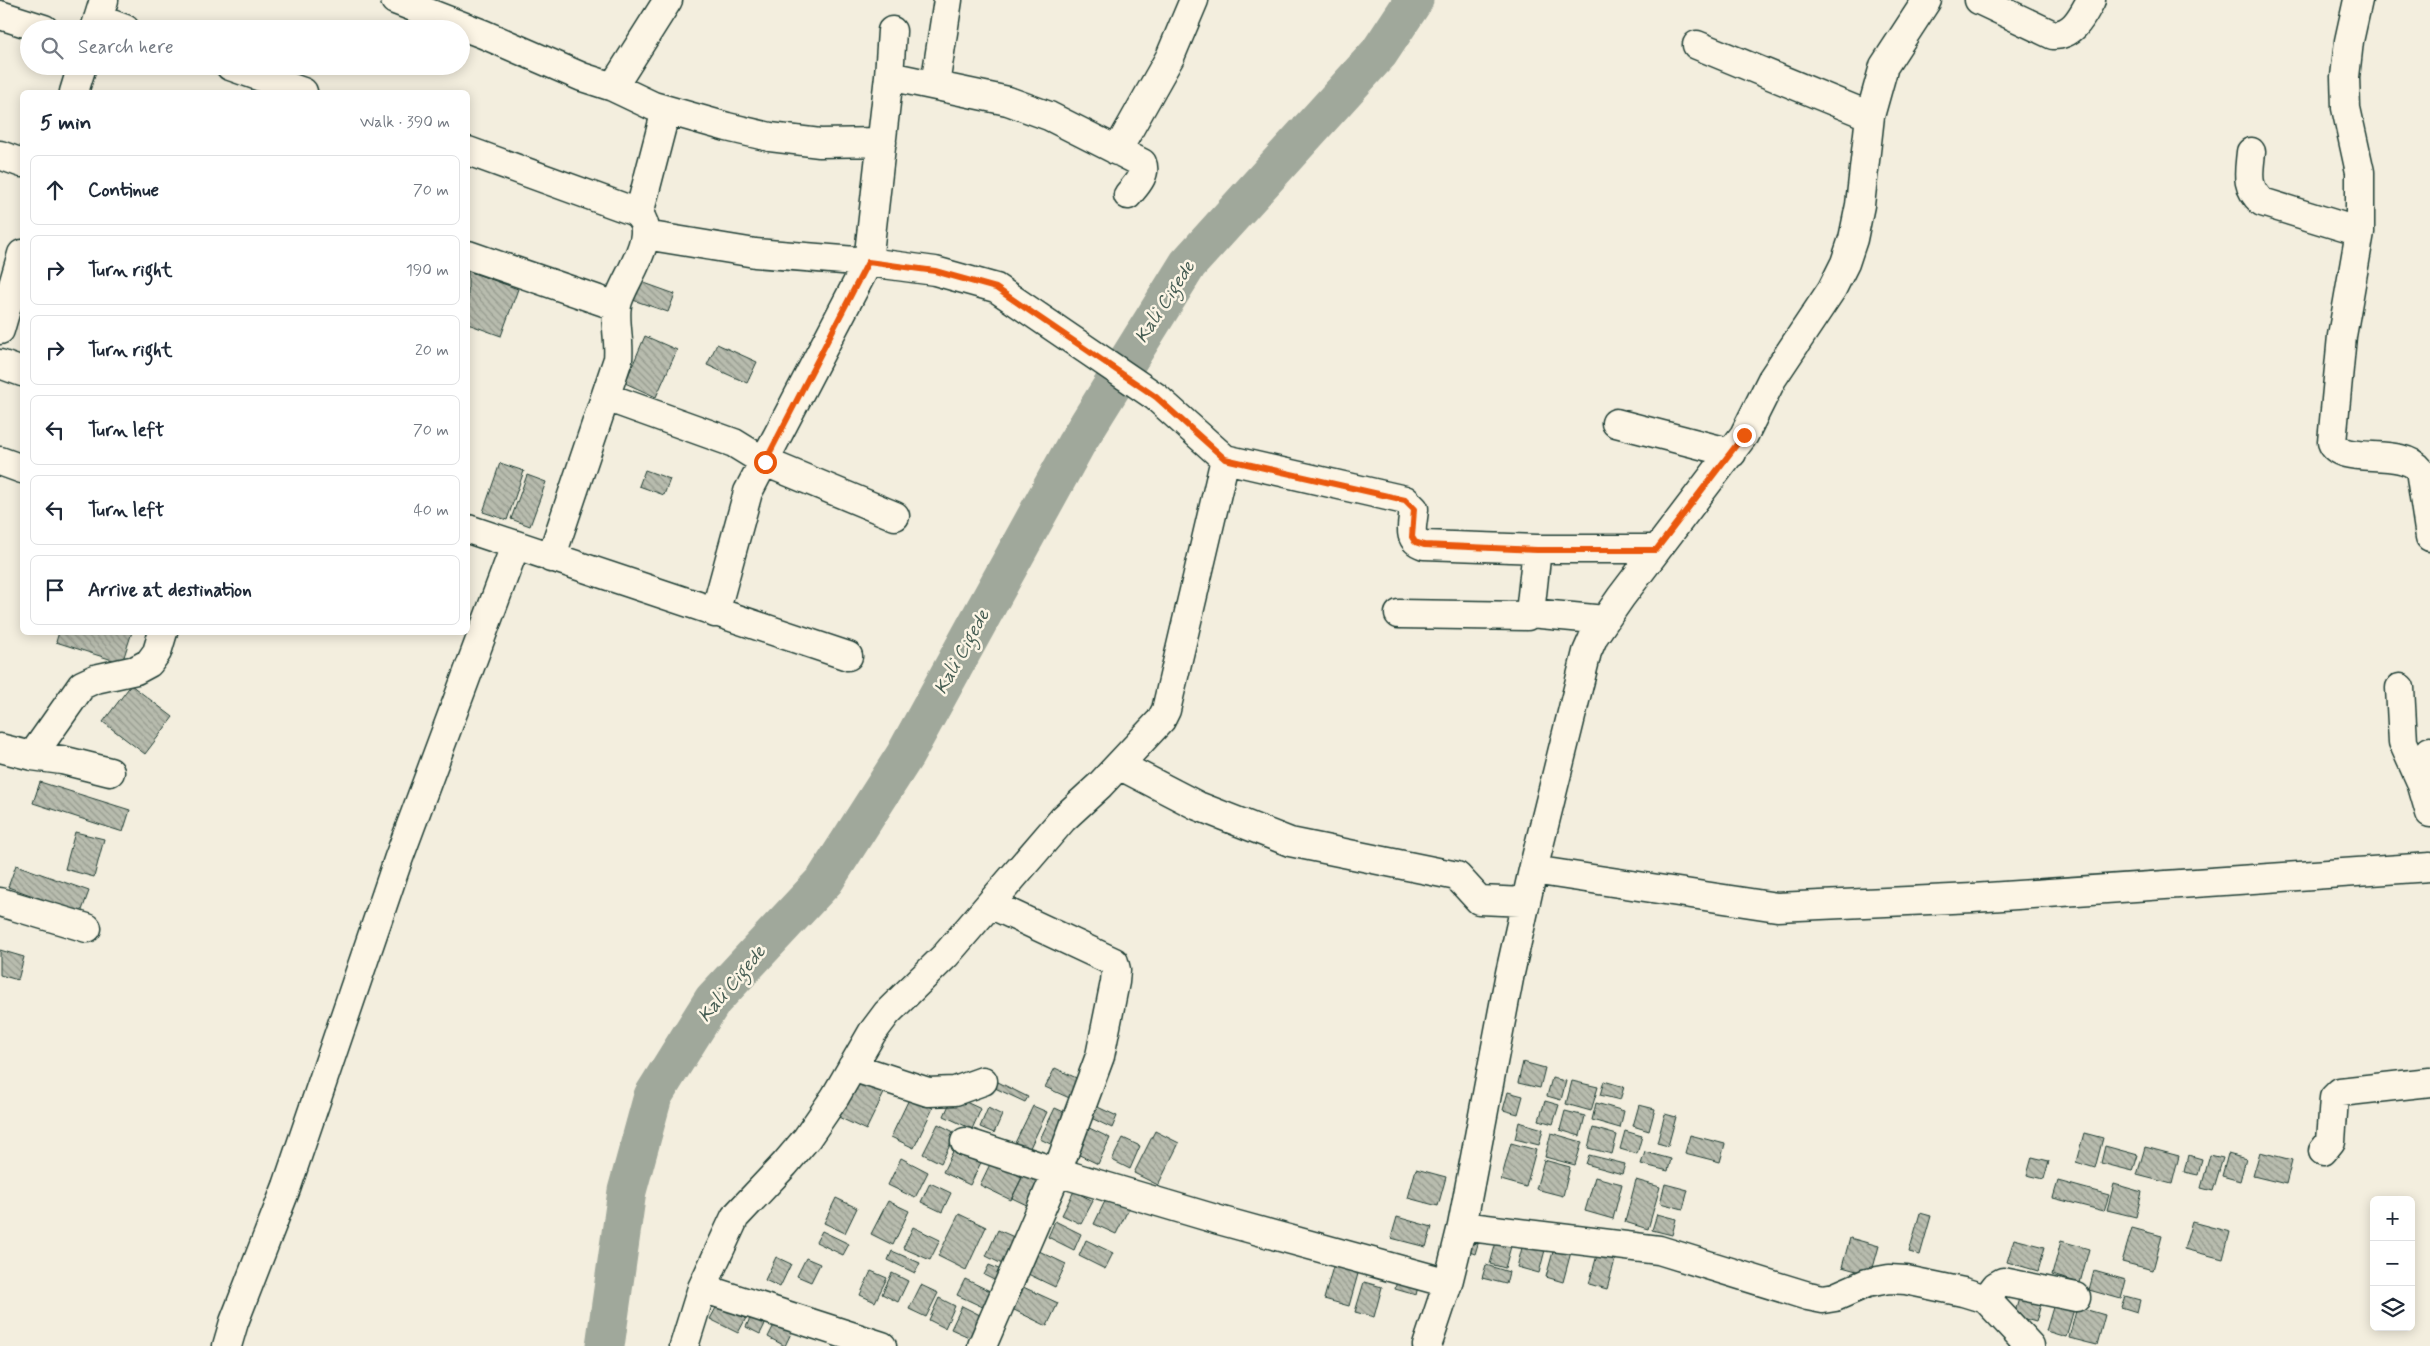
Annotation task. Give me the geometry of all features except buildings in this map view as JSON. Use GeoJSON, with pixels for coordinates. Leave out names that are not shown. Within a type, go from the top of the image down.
{"type":"FeatureCollection","features":[{"type":"Feature","properties":{"kind":"street"},"geometry":{"type":"LineString","coordinates":[[395,0],[447,20]]}},
{"type":"Feature","properties":{"kind":"street"},"geometry":{"type":"LineString","coordinates":[[613,87],[668,0]]}},
{"type":"Feature","properties":{"kind":"street"},"geometry":{"type":"LineString","coordinates":[[935,85],[948,0]]}},
{"type":"Feature","properties":{"kind":"street"},"geometry":{"type":"LineString","coordinates":[[1118,151],[1170,57],[1194,0]]}},
{"type":"Feature","properties":{"kind":"street"},"geometry":{"type":"LineString","coordinates":[[1427,1346],[1448,1283],[1462,1226],[1510,973],[1533,870],[1587,652],[1594,636],[1605,620],[1744,435],[1772,379],[1832,289],[1846,263],[1860,205],[1870,116],[1884,66],[1921,7],[1928,0]]}},
{"type":"Feature","properties":{"kind":"street"},"geometry":{"type":"LineString","coordinates":[[1979,0],[2053,35],[2062,35],[2070,32],[2081,19],[2091,0]]}},
{"type":"Feature","properties":{"kind":"street"},"geometry":{"type":"LineString","coordinates":[[2358,0],[2349,41],[2345,78],[2346,108],[2360,172],[2360,232],[2342,336],[2332,442],[2342,452],[2400,458],[2415,464],[2420,470],[2430,538]]}},
{"type":"Feature","properties":{"kind":"street"},"geometry":{"type":"LineString","coordinates":[[0,15],[20,21]]}},
{"type":"Feature","properties":{"kind":"street"},"geometry":{"type":"LineString","coordinates":[[470,29],[582,77],[613,87],[654,106],[727,127],[770,137],[820,143],[882,142]]}},
{"type":"Feature","properties":{"kind":"street"},"geometry":{"type":"LineString","coordinates":[[715,612],[738,535],[743,505],[868,262],[889,76],[892,31]]}},
{"type":"Feature","properties":{"kind":"street"},"geometry":{"type":"LineString","coordinates":[[1696,45],[1870,116]]}},
{"type":"Feature","properties":{"kind":"street"},"geometry":{"type":"LineString","coordinates":[[75,90],[79,75]]}},
{"type":"Feature","properties":{"kind":"street"},"geometry":{"type":"LineString","coordinates":[[255,75],[297,90]]}},
{"type":"Feature","properties":{"kind":"street"},"geometry":{"type":"LineString","coordinates":[[889,76],[1008,101],[1049,116],[1142,163],[1144,167],[1142,176],[1128,195]]}},
{"type":"Feature","properties":{"kind":"street"},"geometry":{"type":"LineString","coordinates":[[551,558],[618,359],[620,342],[616,306],[641,250],[642,225],[666,110]]}},
{"type":"Feature","properties":{"kind":"street"},"geometry":{"type":"LineString","coordinates":[[2251,152],[2248,181],[2251,190],[2262,202],[2360,232]]}},
{"type":"Feature","properties":{"kind":"street"},"geometry":{"type":"LineString","coordinates":[[470,153],[642,225],[755,253],[868,262],[935,271],[996,288],[1156,397],[1225,459],[1405,500],[1414,509],[1412,537],[1415,542],[1424,545],[1537,550],[1656,550]]}},
{"type":"Feature","properties":{"kind":"street"},"geometry":{"type":"LineString","coordinates":[[0,155],[20,162]]}},
{"type":"Feature","properties":{"kind":"street"},"geometry":{"type":"LineString","coordinates":[[470,257],[616,306]]}},
{"type":"Feature","properties":{"kind":"street"},"geometry":{"type":"LineString","coordinates":[[0,330],[20,261]]}},
{"type":"Feature","properties":{"kind":"street"},"geometry":{"type":"LineString","coordinates":[[0,364],[20,371]]}},
{"type":"Feature","properties":{"kind":"street"},"geometry":{"type":"LineString","coordinates":[[606,397],[725,440],[765,462],[895,516]]}},
{"type":"Feature","properties":{"kind":"street"},"geometry":{"type":"LineString","coordinates":[[1616,423],[1732,453]]}},
{"type":"Feature","properties":{"kind":"street"},"geometry":{"type":"LineString","coordinates":[[684,1346],[702,1288],[735,1217],[807,1138],[872,1033],[887,1013],[946,955],[1063,819],[1156,728],[1166,710],[1225,459]]}},
{"type":"Feature","properties":{"kind":"street"},"geometry":{"type":"LineString","coordinates":[[0,461],[20,468]]}},
{"type":"Feature","properties":{"kind":"street"},"geometry":{"type":"LineString","coordinates":[[470,530],[848,656]]}},
{"type":"Feature","properties":{"kind":"street"},"geometry":{"type":"LineString","coordinates":[[227,1346],[234,1322],[287,1186],[395,869],[515,546]]}},
{"type":"Feature","properties":{"kind":"street"},"geometry":{"type":"LineString","coordinates":[[1399,614],[1522,618],[1527,616],[1530,612],[1537,550]]}},
{"type":"Feature","properties":{"kind":"street"},"geometry":{"type":"LineString","coordinates":[[1530,612],[1605,620]]}},
{"type":"Feature","properties":{"kind":"street"},"geometry":{"type":"LineString","coordinates":[[32,756],[82,685],[95,679],[136,670],[148,663],[157,652],[162,635]]}},
{"type":"Feature","properties":{"kind":"street"},"geometry":{"type":"LineString","coordinates":[[2400,688],[2403,742],[2421,782],[2430,813]]}},
{"type":"Feature","properties":{"kind":"street"},"geometry":{"type":"LineString","coordinates":[[2421,782],[2430,751]]}},
{"type":"Feature","properties":{"kind":"street"},"geometry":{"type":"LineString","coordinates":[[2,753],[62,760],[110,772]]}},
{"type":"Feature","properties":{"kind":"street"},"geometry":{"type":"LineString","coordinates":[[1119,765],[1198,806],[1279,838],[1457,876],[1475,897],[1482,901],[1526,902]]}},
{"type":"Feature","properties":{"kind":"street"},"geometry":{"type":"LineString","coordinates":[[1533,870],[1777,907],[1973,898],[2430,867]]}},
{"type":"Feature","properties":{"kind":"street"},"geometry":{"type":"LineString","coordinates":[[0,902],[87,928]]}},
{"type":"Feature","properties":{"kind":"street"},"geometry":{"type":"LineString","coordinates":[[982,1346],[1056,1172],[1100,1056],[1115,982],[1116,966],[1112,960],[990,904]]}},
{"type":"Feature","properties":{"kind":"street"},"geometry":{"type":"LineString","coordinates":[[852,1067],[928,1092],[955,1091],[984,1081]]}},
{"type":"Feature","properties":{"kind":"street"},"geometry":{"type":"LineString","coordinates":[[2323,1151],[2331,1140],[2334,1098],[2340,1092],[2430,1082]]}},
{"type":"Feature","properties":{"kind":"street"},"geometry":{"type":"LineString","coordinates":[[965,1142],[1056,1172],[1219,1220],[1448,1283]]}},
{"type":"Feature","properties":{"kind":"street"},"geometry":{"type":"LineString","coordinates":[[1462,1226],[1659,1250],[1823,1299],[1845,1294],[1867,1284],[1889,1279],[1906,1280],[1986,1299],[2030,1346]]}},
{"type":"Feature","properties":{"kind":"street"},"geometry":{"type":"LineString","coordinates":[[1986,1299],[1996,1286],[2003,1282],[2076,1297]]}},
{"type":"Feature","properties":{"kind":"street"},"geometry":{"type":"LineString","coordinates":[[702,1288],[882,1346]]}},
{"type":"Feature","properties":{"kind":"waterway","name":"Kali Cigede"},"geometry":{"type":"LineString","coordinates":[[605,1346],[627,1191],[653,1096],[713,1000],[825,880],[905,755],[1076,444],[1188,264],[1379,53],[1414,0]]}},
{"type":"Feature","properties":{"kind":"route"},"geometry":{"type":"LineString","coordinates":[[765,462],[868,262],[935,271],[966,278],[996,288],[1156,397],[1225,459],[1378,492],[1410,503],[1414,509],[1412,537],[1415,542],[1424,545],[1537,550],[1656,550],[1744,435]]}}]}
